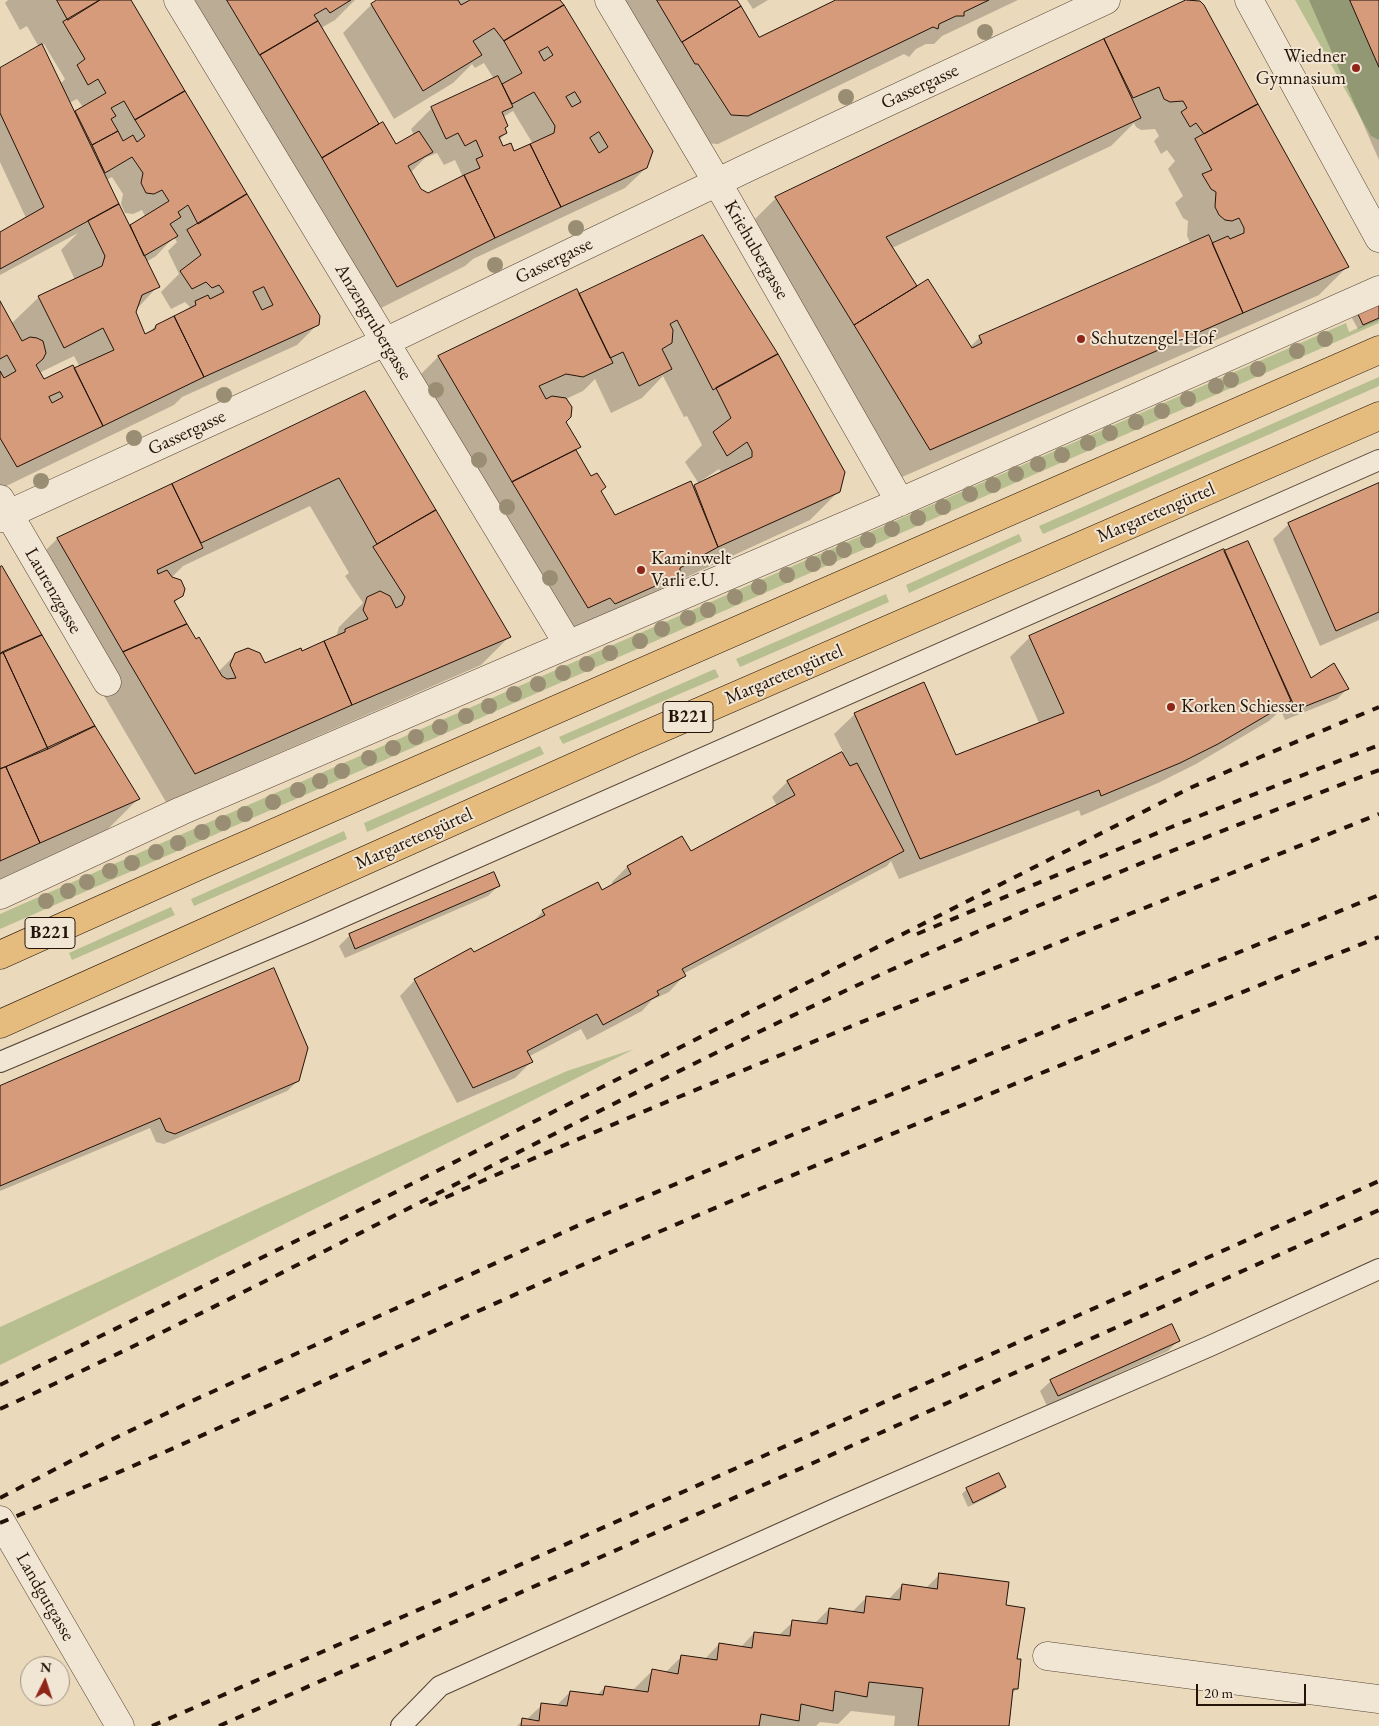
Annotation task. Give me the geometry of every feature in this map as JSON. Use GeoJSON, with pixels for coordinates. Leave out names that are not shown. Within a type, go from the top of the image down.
{"type":"FeatureCollection","features":[{"type":"Feature","properties":{"kind":"main road","name":"B221"},"geometry":{"type":"LineString","coordinates":[[0,955],[196,867],[1379,350]]}},
{"type":"Feature","properties":{"kind":"main road","name":"Margaretengürtel"},"geometry":{"type":"LineString","coordinates":[[0,1024],[632,740],[1379,416]]}},
{"type":"Feature","properties":{"kind":"street","name":"Anzengrubergasse"},"geometry":{"type":"LineString","coordinates":[[178,0],[568,644]]}},
{"type":"Feature","properties":{"kind":"street","name":"Kriehubergasse"},"geometry":{"type":"LineString","coordinates":[[609,0],[717,182],[900,502]]}},
{"type":"Feature","properties":{"kind":"street","name":"Gassergasse"},"geometry":{"type":"LineString","coordinates":[[3,510],[385,342],[717,182],[1106,0]]}},
{"type":"Feature","properties":{"kind":"street"},"geometry":{"type":"LineString","coordinates":[[1249,0],[1379,238]]}},
{"type":"Feature","properties":{"kind":"street"},"geometry":{"type":"LineString","coordinates":[[0,894],[181,811],[900,502],[1379,290]]}},
{"type":"Feature","properties":{"kind":"street","name":"Laurenzgasse"},"geometry":{"type":"LineString","coordinates":[[3,510],[107,682]]}},
{"type":"Feature","properties":{"kind":"street","name":"Landgutgasse"},"geometry":{"type":"LineString","coordinates":[[0,1520],[120,1726]]}},
{"type":"Feature","properties":{"kind":"street"},"geometry":{"type":"LineString","coordinates":[[1048,1656],[1379,1699]]}},
{"type":"Feature","properties":{"kind":"lane"},"geometry":{"type":"LineString","coordinates":[[0,1062],[308,932],[1379,460]]}},
{"type":"Feature","properties":{"kind":"lane"},"geometry":{"type":"LineString","coordinates":[[401,1726],[440,1686],[839,1507],[1210,1346],[1379,1269]]}},
{"type":"Feature","properties":{"kind":"green space","name":"Wiedner Gymnasium"},"geometry":{"type":"Polygon","coordinates":[[[1295,0],[1350,0],[1379,67],[1379,140],[1371,136],[1295,0]]]}},
{"type":"Feature","properties":{"kind":"green space"},"geometry":{"type":"Polygon","coordinates":[[[1379,319],[1379,323],[0,929],[0,914],[1346,323],[1349,332],[1379,319]]]}},
{"type":"Feature","properties":{"kind":"green space"},"geometry":{"type":"Polygon","coordinates":[[[1379,377],[1379,386],[1043,534],[1039,526],[1379,377]]]}},
{"type":"Feature","properties":{"kind":"green space"},"geometry":{"type":"Polygon","coordinates":[[[1019,534],[1022,541],[909,593],[906,585],[1019,534]]]}},
{"type":"Feature","properties":{"kind":"green space"},"geometry":{"type":"Polygon","coordinates":[[[886,594],[889,602],[740,667],[736,659],[886,594]]]}},
{"type":"Feature","properties":{"kind":"green space"},"geometry":{"type":"Polygon","coordinates":[[[715,669],[719,677],[563,744],[559,737],[715,669]]]}},
{"type":"Feature","properties":{"kind":"green space"},"geometry":{"type":"Polygon","coordinates":[[[540,746],[544,754],[367,832],[364,823],[540,746]]]}},
{"type":"Feature","properties":{"kind":"green space"},"geometry":{"type":"Polygon","coordinates":[[[344,831],[347,839],[194,906],[191,899],[344,831]]]}},
{"type":"Feature","properties":{"kind":"green space"},"geometry":{"type":"Polygon","coordinates":[[[171,907],[175,915],[72,960],[69,953],[171,907]]]}},
{"type":"Feature","properties":{"kind":"green space"},"geometry":{"type":"Polygon","coordinates":[[[634,1049],[0,1365],[0,1327],[261,1207],[567,1071],[634,1049]]]}},
{"type":"Feature","properties":{"kind":"building"},"geometry":{"type":"Polygon","coordinates":[[[57,0],[100,0],[68,20],[57,0]]]}},
{"type":"Feature","properties":{"kind":"building"},"geometry":{"type":"Polygon","coordinates":[[[100,0],[131,0],[185,91],[135,120],[124,101],[111,108],[116,116],[111,119],[118,131],[92,145],[75,111],[106,93],[98,79],[88,85],[77,65],[85,59],[63,22],[100,0]]]}},
{"type":"Feature","properties":{"kind":"building"},"geometry":{"type":"Polygon","coordinates":[[[227,0],[351,0],[330,13],[326,8],[314,15],[318,21],[260,55],[227,0]]]}},
{"type":"Feature","properties":{"kind":"building"},"geometry":{"type":"Polygon","coordinates":[[[377,0],[458,0],[461,5],[470,0],[560,0],[564,5],[504,41],[494,28],[473,41],[482,55],[423,91],[371,4],[377,0]]]}},
{"type":"Feature","properties":{"kind":"building"},"geometry":{"type":"Polygon","coordinates":[[[657,0],[737,0],[741,6],[682,42],[657,0]]]}},
{"type":"Feature","properties":{"kind":"building"},"geometry":{"type":"Polygon","coordinates":[[[836,0],[989,0],[964,12],[964,16],[956,16],[939,24],[938,29],[933,27],[748,116],[731,115],[682,42],[741,6],[759,37],[836,0]]]}},
{"type":"Feature","properties":{"kind":"building"},"geometry":{"type":"Polygon","coordinates":[[[1186,0],[1200,1],[1204,5],[1258,104],[1204,134],[1196,123],[1190,127],[1181,112],[1187,108],[1183,101],[1170,102],[1164,99],[1159,87],[1133,98],[1104,39],[1186,0]]]}},
{"type":"Feature","properties":{"kind":"building"},"geometry":{"type":"Polygon","coordinates":[[[1350,0],[1379,0],[1379,67],[1350,0]]]}},
{"type":"Feature","properties":{"kind":"building"},"geometry":{"type":"Polygon","coordinates":[[[564,5],[653,151],[647,168],[561,207],[530,144],[554,133],[555,126],[534,92],[512,104],[502,84],[522,73],[504,41],[564,5]],[[548,47],[539,52],[544,61],[553,55],[548,47]],[[575,92],[566,97],[572,107],[581,102],[575,92]],[[599,132],[590,138],[599,153],[608,147],[599,132]]]}},
{"type":"Feature","properties":{"kind":"building"},"geometry":{"type":"Polygon","coordinates":[[[318,21],[379,124],[322,158],[260,55],[318,21]]]}},
{"type":"Feature","properties":{"kind":"building"},"geometry":{"type":"Polygon","coordinates":[[[1104,39],[1141,118],[886,237],[917,286],[854,325],[775,197],[1104,39]]]}},
{"type":"Feature","properties":{"kind":"building"},"geometry":{"type":"Polygon","coordinates":[[[42,44],[119,204],[0,269],[0,232],[44,207],[0,113],[0,68],[42,44]]]}},
{"type":"Feature","properties":{"kind":"building"},"geometry":{"type":"Polygon","coordinates":[[[498,76],[513,107],[502,112],[508,126],[505,128],[507,133],[499,137],[503,146],[511,143],[514,151],[530,144],[561,207],[495,238],[464,175],[480,168],[476,159],[483,156],[476,140],[465,146],[458,133],[446,139],[431,107],[498,76]]]}},
{"type":"Feature","properties":{"kind":"building"},"geometry":{"type":"Polygon","coordinates":[[[185,91],[247,194],[198,224],[188,205],[178,212],[181,217],[170,224],[178,236],[144,256],[130,225],[169,201],[162,190],[154,194],[146,193],[141,183],[143,173],[132,157],[105,173],[92,145],[118,131],[123,141],[133,135],[137,142],[145,136],[135,120],[185,91]]]}},
{"type":"Feature","properties":{"kind":"building"},"geometry":{"type":"Polygon","coordinates":[[[1258,104],[1349,267],[1243,313],[1212,243],[1228,236],[1230,239],[1244,233],[1244,228],[1239,218],[1232,221],[1225,220],[1219,215],[1215,207],[1216,192],[1211,189],[1202,174],[1212,170],[1195,139],[1258,104]]]}},
{"type":"Feature","properties":{"kind":"building"},"geometry":{"type":"Polygon","coordinates":[[[383,122],[396,144],[419,131],[433,152],[408,166],[421,189],[428,193],[464,175],[495,238],[397,287],[322,158],[383,122]]]}},
{"type":"Feature","properties":{"kind":"building"},"geometry":{"type":"Polygon","coordinates":[[[247,194],[320,316],[319,325],[204,377],[174,316],[196,305],[195,301],[208,295],[210,299],[224,292],[219,285],[212,288],[206,282],[192,289],[180,271],[201,255],[187,230],[247,194]],[[264,287],[253,292],[262,310],[273,305],[264,287]]]}},
{"type":"Feature","properties":{"kind":"building"},"geometry":{"type":"Polygon","coordinates":[[[119,204],[160,287],[142,295],[136,312],[145,334],[155,329],[156,325],[174,316],[204,377],[103,426],[74,368],[114,350],[103,328],[64,348],[38,296],[102,266],[105,256],[88,221],[119,204]]]}},
{"type":"Feature","properties":{"kind":"building"},"geometry":{"type":"Polygon","coordinates":[[[703,235],[778,354],[713,390],[677,320],[670,324],[673,330],[672,343],[662,349],[672,369],[639,386],[623,352],[610,358],[579,294],[703,235]]]}},
{"type":"Feature","properties":{"kind":"building","name":"Schutzengel-Hof"},"geometry":{"type":"Polygon","coordinates":[[[1209,235],[1243,313],[930,450],[854,325],[928,279],[972,348],[982,343],[979,336],[1209,235]]]}},
{"type":"Feature","properties":{"kind":"building"},"geometry":{"type":"Polygon","coordinates":[[[577,289],[613,363],[583,377],[566,374],[539,386],[546,399],[552,396],[566,398],[572,407],[571,417],[566,422],[581,447],[512,482],[438,356],[577,289]]]}},
{"type":"Feature","properties":{"kind":"building"},"geometry":{"type":"Polygon","coordinates":[[[0,301],[22,341],[30,337],[43,341],[46,353],[43,359],[36,365],[44,379],[73,365],[103,426],[17,467],[0,438],[0,371],[4,378],[16,371],[7,355],[0,359],[0,301]],[[60,392],[49,397],[52,403],[63,397],[60,392]]]}},
{"type":"Feature","properties":{"kind":"building"},"geometry":{"type":"Polygon","coordinates":[[[1379,302],[1379,318],[1363,325],[1357,312],[1379,302]]]}},
{"type":"Feature","properties":{"kind":"building"},"geometry":{"type":"Polygon","coordinates":[[[778,354],[845,472],[840,492],[718,547],[694,485],[752,457],[752,451],[747,442],[727,456],[713,432],[731,418],[716,388],[778,354]]]}},
{"type":"Feature","properties":{"kind":"building"},"geometry":{"type":"Polygon","coordinates":[[[365,391],[436,510],[377,544],[339,478],[201,543],[172,484],[365,391]]]}},
{"type":"Feature","properties":{"kind":"building"},"geometry":{"type":"Polygon","coordinates":[[[576,450],[591,476],[597,473],[606,487],[601,491],[615,515],[691,481],[718,547],[680,568],[680,575],[615,604],[610,598],[588,608],[512,482],[576,450]]]}},
{"type":"Feature","properties":{"kind":"building"},"geometry":{"type":"Polygon","coordinates":[[[1379,483],[1379,612],[1336,631],[1288,523],[1379,483]]]}},
{"type":"Feature","properties":{"kind":"building"},"geometry":{"type":"Polygon","coordinates":[[[172,484],[203,548],[157,570],[158,574],[167,570],[172,577],[181,580],[185,589],[183,596],[174,601],[187,624],[123,652],[57,538],[172,484]]]}},
{"type":"Feature","properties":{"kind":"building"},"geometry":{"type":"Polygon","coordinates":[[[436,510],[511,637],[352,705],[324,641],[368,619],[363,610],[367,597],[380,591],[390,596],[396,608],[402,605],[405,597],[373,547],[436,510]]]}},
{"type":"Feature","properties":{"kind":"building"},"geometry":{"type":"Polygon","coordinates":[[[1248,541],[1311,678],[1334,663],[1349,689],[1296,710],[1224,551],[1248,541]]]}},
{"type":"Feature","properties":{"kind":"building","name":"Korken Schiesser"},"geometry":{"type":"Polygon","coordinates":[[[1224,549],[1291,701],[1218,744],[1180,763],[1101,796],[1099,790],[920,859],[854,713],[924,682],[956,755],[1064,713],[1029,636],[1224,549]]]}},
{"type":"Feature","properties":{"kind":"building"},"geometry":{"type":"Polygon","coordinates":[[[2,566],[42,635],[0,654],[0,567],[2,566]]]}},
{"type":"Feature","properties":{"kind":"building"},"geometry":{"type":"Polygon","coordinates":[[[187,624],[196,639],[199,637],[222,676],[227,679],[236,678],[230,665],[235,653],[248,648],[260,653],[265,663],[301,648],[302,651],[324,641],[352,705],[195,774],[123,652],[187,624]]]}},
{"type":"Feature","properties":{"kind":"building"},"geometry":{"type":"Polygon","coordinates":[[[42,635],[95,726],[48,749],[3,652],[42,635]]]}},
{"type":"Feature","properties":{"kind":"building"},"geometry":{"type":"Polygon","coordinates":[[[3,652],[48,749],[0,769],[0,654],[3,652]]]}},
{"type":"Feature","properties":{"kind":"building"},"geometry":{"type":"Polygon","coordinates":[[[95,726],[140,799],[40,843],[6,767],[95,726]]]}},
{"type":"Feature","properties":{"kind":"building"},"geometry":{"type":"Polygon","coordinates":[[[842,752],[850,766],[857,763],[904,851],[682,969],[686,976],[657,991],[659,995],[603,1025],[597,1014],[527,1051],[533,1062],[473,1088],[414,979],[471,948],[474,952],[545,915],[542,910],[598,882],[602,890],[631,874],[627,866],[682,836],[691,851],[795,795],[787,781],[842,752]]]}},
{"type":"Feature","properties":{"kind":"building"},"geometry":{"type":"Polygon","coordinates":[[[6,767],[40,843],[0,861],[0,769],[6,767]]]}},
{"type":"Feature","properties":{"kind":"building"},"geometry":{"type":"Polygon","coordinates":[[[494,872],[500,886],[355,949],[349,934],[494,872]]]}},
{"type":"Feature","properties":{"kind":"building"},"geometry":{"type":"Polygon","coordinates":[[[274,968],[308,1048],[299,1081],[175,1134],[166,1131],[160,1118],[0,1186],[0,1086],[274,968]]]}},
{"type":"Feature","properties":{"kind":"building"},"geometry":{"type":"Polygon","coordinates":[[[1172,1324],[1180,1341],[1058,1396],[1050,1380],[1172,1324]]]}},
{"type":"Feature","properties":{"kind":"building"},"geometry":{"type":"Polygon","coordinates":[[[999,1473],[1006,1487],[973,1503],[966,1488],[999,1473]]]}},
{"type":"Feature","properties":{"kind":"building"},"geometry":{"type":"Polygon","coordinates":[[[939,1573],[1009,1582],[1006,1605],[1025,1608],[1017,1659],[1021,1659],[1018,1689],[1013,1689],[1009,1726],[918,1726],[923,1688],[869,1682],[867,1697],[835,1691],[833,1711],[801,1704],[799,1721],[761,1714],[759,1726],[521,1726],[522,1718],[539,1721],[541,1703],[567,1706],[570,1691],[603,1695],[605,1686],[648,1692],[652,1669],[678,1674],[681,1655],[717,1660],[719,1643],[752,1648],[754,1632],[790,1636],[792,1620],[827,1624],[829,1608],[864,1613],[866,1596],[900,1600],[902,1584],[937,1589],[939,1573]]]}},
{"type":"Feature","properties":{"kind":"railway"},"geometry":{"type":"LineString","coordinates":[[0,1385],[378,1201],[1190,788],[1379,707]]}},
{"type":"Feature","properties":{"kind":"railway"},"geometry":{"type":"LineString","coordinates":[[917,934],[1169,828],[1379,745]]}},
{"type":"Feature","properties":{"kind":"railway"},"geometry":{"type":"LineString","coordinates":[[0,1409],[205,1311],[611,1105],[884,973],[1095,882],[1379,770]]}},
{"type":"Feature","properties":{"kind":"railway"},"geometry":{"type":"LineString","coordinates":[[429,1205],[585,1136],[742,1071],[1379,814]]}},
{"type":"Feature","properties":{"kind":"railway"},"geometry":{"type":"LineString","coordinates":[[0,1498],[111,1440],[192,1401],[586,1222],[799,1132],[1379,895]]}},
{"type":"Feature","properties":{"kind":"railway"},"geometry":{"type":"LineString","coordinates":[[0,1523],[168,1451],[584,1264],[756,1190],[1379,937]]}},
{"type":"Feature","properties":{"kind":"railway"},"geometry":{"type":"LineString","coordinates":[[152,1726],[441,1600],[1379,1181]]}},
{"type":"Feature","properties":{"kind":"railway"},"geometry":{"type":"LineString","coordinates":[[219,1726],[1379,1210]]}},
{"type":"Feature","properties":{"kind":"place","name":"Wiedner Gymnasium"},"geometry":{"type":"Point","coordinates":[1356,68]}},
{"type":"Feature","properties":{"kind":"place","name":"Schutzengel-Hof"},"geometry":{"type":"Point","coordinates":[1081,339]}},
{"type":"Feature","properties":{"kind":"place","name":"Kaminwelt Varli e.U."},"geometry":{"type":"Point","coordinates":[641,570]}},
{"type":"Feature","properties":{"kind":"place","name":"Korken Schiesser"},"geometry":{"type":"Point","coordinates":[1171,707]}}]}
